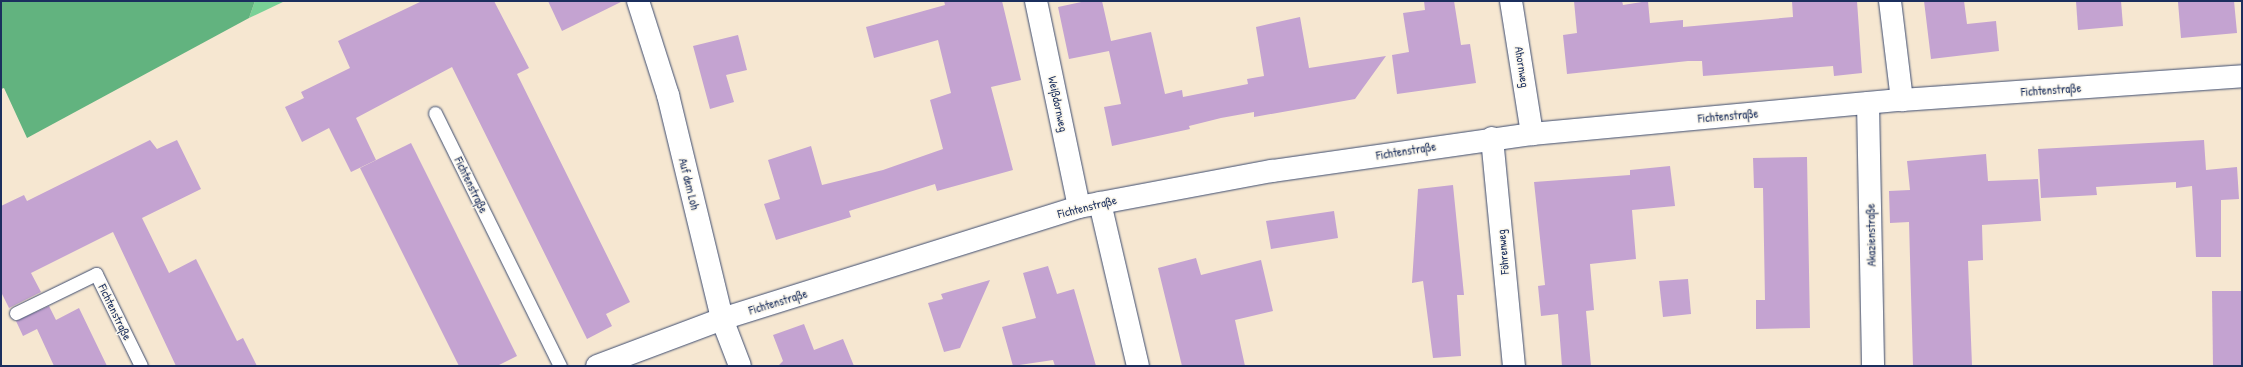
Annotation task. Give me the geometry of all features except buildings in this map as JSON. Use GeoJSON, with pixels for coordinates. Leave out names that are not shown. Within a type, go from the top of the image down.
{"type":"FeatureCollection","features":[{"type":"Feature","properties":{"kind":"street","name":"Auf dem Loh"},"geometry":{"type":"LineString","coordinates":[[638,1],[668,95],[722,319],[740,366]]}},
{"type":"Feature","properties":{"kind":"street","name":"Weißdornweg"},"geometry":{"type":"LineString","coordinates":[[1036,1],[1089,205],[1138,366]]}},
{"type":"Feature","properties":{"kind":"street","name":"Ahornweg"},"geometry":{"type":"LineString","coordinates":[[1511,1],[1532,134]]}},
{"type":"Feature","properties":{"kind":"street"},"geometry":{"type":"LineString","coordinates":[[1890,1],[1902,100]]}},
{"type":"Feature","properties":{"kind":"street","name":"Fichtenstraße"},"geometry":{"type":"LineString","coordinates":[[597,366],[625,360],[722,319],[1089,205],[1272,171],[1492,138],[1532,134],[1902,100],[2242,76]]}},
{"type":"Feature","properties":{"kind":"street","name":"Akazienstraße"},"geometry":{"type":"LineString","coordinates":[[1868,103],[1873,366]]}},
{"type":"Feature","properties":{"kind":"street","name":"Föhrenweg"},"geometry":{"type":"LineString","coordinates":[[1492,138],[1514,366]]}},
{"type":"Feature","properties":{"kind":"lane","name":"Fichtenstraße"},"geometry":{"type":"LineString","coordinates":[[435,113],[560,366]]}},
{"type":"Feature","properties":{"kind":"lane","name":"Fichtenstraße"},"geometry":{"type":"LineString","coordinates":[[16,313],[96,274],[141,366]]}},
{"type":"Feature","properties":{"kind":"green space"},"geometry":{"type":"Polygon","coordinates":[[[1,1],[255,1],[249,18],[27,138],[4,88],[1,89],[1,1]]]}},
{"type":"Feature","properties":{"kind":"green space"},"geometry":{"type":"Polygon","coordinates":[[[255,1],[285,1],[249,18],[255,1]]]}}]}
